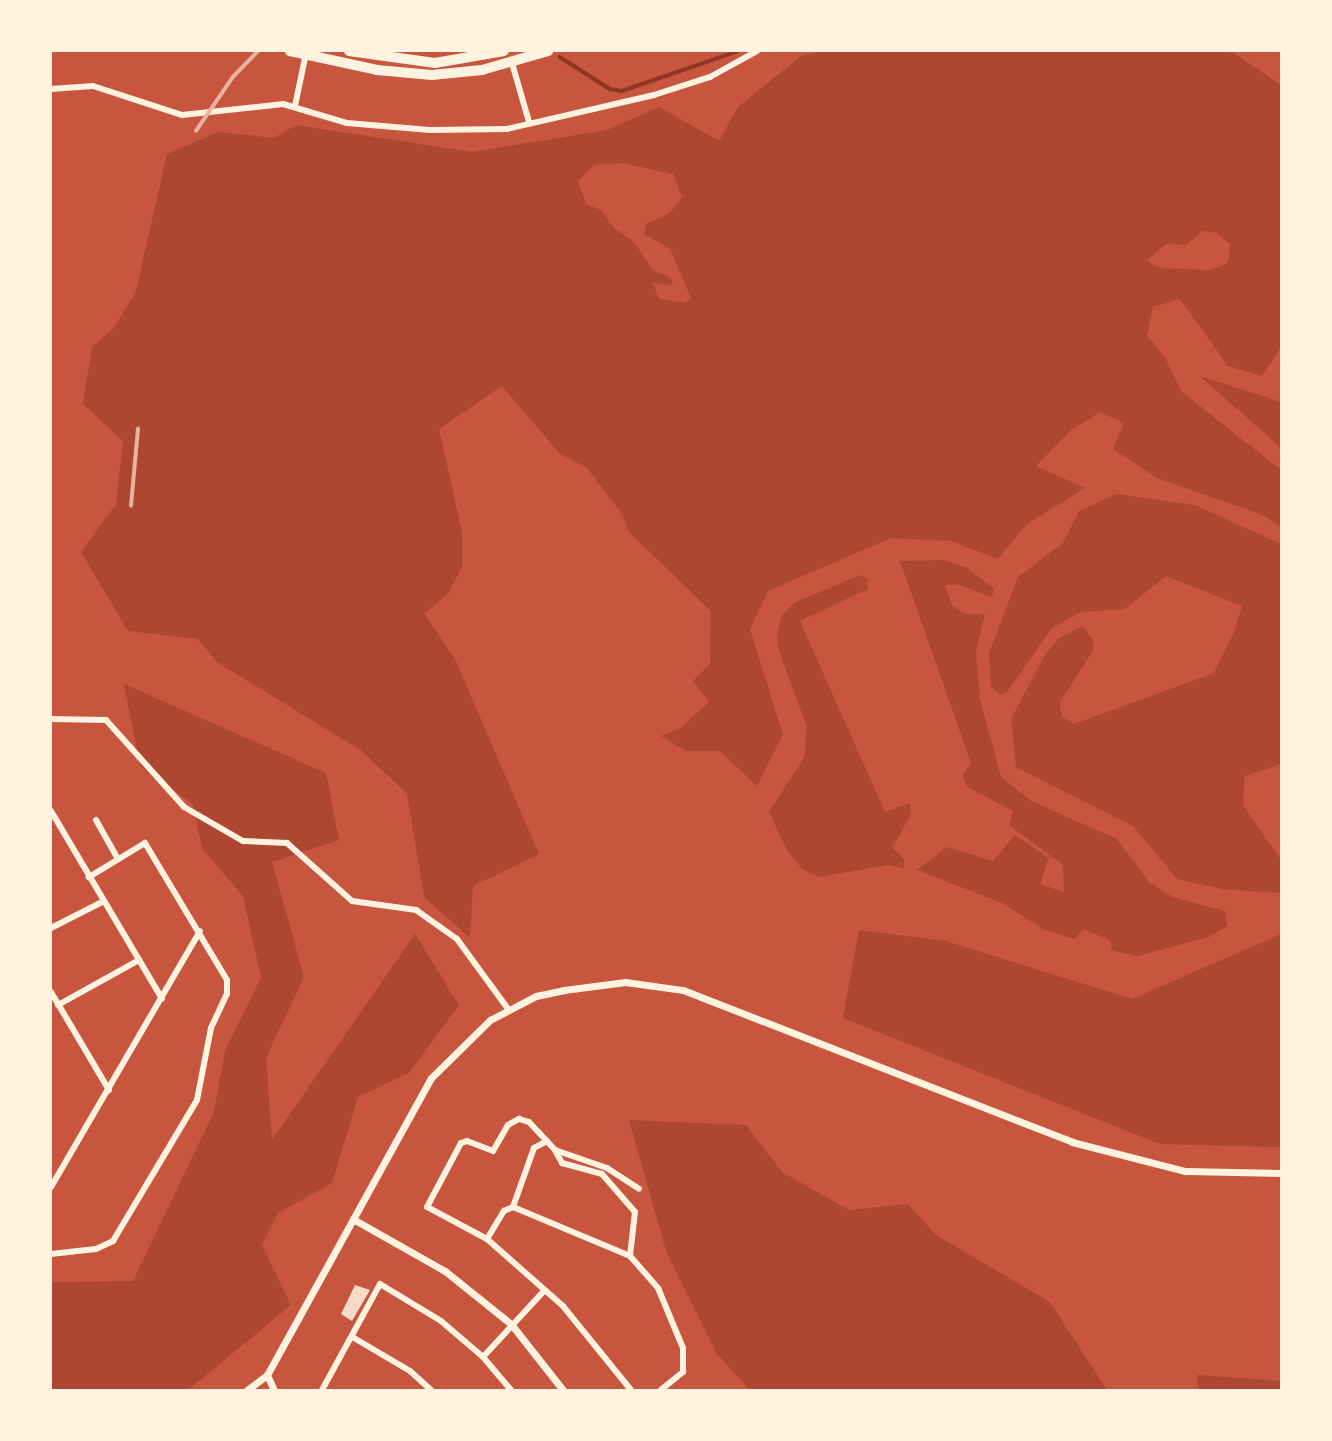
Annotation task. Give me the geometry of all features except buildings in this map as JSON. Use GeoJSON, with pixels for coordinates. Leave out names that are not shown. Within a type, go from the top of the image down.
{"type":"FeatureCollection","features":[{"type":"Feature","properties":{"kind":"main road"},"geometry":{"type":"LineString","coordinates":[[290,51],[306,52],[377,70],[432,75],[512,63],[548,51]]}},
{"type":"Feature","properties":{"kind":"main road"},"geometry":{"type":"LineString","coordinates":[[349,51],[435,63],[506,51]]}},
{"type":"Feature","properties":{"kind":"street"},"geometry":{"type":"LineString","coordinates":[[506,51],[529,122]]}},
{"type":"Feature","properties":{"kind":"street"},"geometry":{"type":"LineString","coordinates":[[51,89],[93,86],[182,116],[295,106],[347,123],[384,127],[507,129],[665,92],[710,77],[757,51]]}},
{"type":"Feature","properties":{"kind":"street"},"geometry":{"type":"LineString","coordinates":[[295,106],[306,52]]}},
{"type":"Feature","properties":{"kind":"street"},"geometry":{"type":"LineString","coordinates":[[51,719],[106,720],[184,807],[243,841],[287,843],[352,901],[416,910],[457,939],[508,1009]]}},
{"type":"Feature","properties":{"kind":"street"},"geometry":{"type":"LineString","coordinates":[[51,811],[162,999]]}},
{"type":"Feature","properties":{"kind":"street"},"geometry":{"type":"LineString","coordinates":[[96,820],[118,859]]}},
{"type":"Feature","properties":{"kind":"street"},"geometry":{"type":"LineString","coordinates":[[51,1254],[96,1249],[113,1241],[197,1100],[211,1028],[227,994],[227,980],[145,843],[89,877]]}},
{"type":"Feature","properties":{"kind":"street"},"geometry":{"type":"LineString","coordinates":[[51,928],[104,901]]}},
{"type":"Feature","properties":{"kind":"street"},"geometry":{"type":"LineString","coordinates":[[51,1187],[200,931]]}},
{"type":"Feature","properties":{"kind":"street"},"geometry":{"type":"LineString","coordinates":[[58,1005],[139,960]]}},
{"type":"Feature","properties":{"kind":"street"},"geometry":{"type":"LineString","coordinates":[[247,1390],[267,1375],[431,1078],[472,1033],[508,1009],[536,996],[594,984],[655,983],[716,1002],[1072,1142],[1185,1171],[1281,1173]]}},
{"type":"Feature","properties":{"kind":"street"},"geometry":{"type":"LineString","coordinates":[[51,992],[109,1090]]}},
{"type":"Feature","properties":{"kind":"street"},"geometry":{"type":"LineString","coordinates":[[630,1256],[635,1212],[602,1174],[562,1163],[555,1150],[529,1122],[519,1119],[509,1125],[493,1151],[467,1141],[461,1143],[427,1207],[487,1239],[563,1306],[631,1390]]}},
{"type":"Feature","properties":{"kind":"street"},"geometry":{"type":"LineString","coordinates":[[487,1239],[504,1211],[513,1207],[534,1148],[547,1141]]}},
{"type":"Feature","properties":{"kind":"street"},"geometry":{"type":"LineString","coordinates":[[555,1150],[607,1168],[639,1189]]}},
{"type":"Feature","properties":{"kind":"street"},"geometry":{"type":"LineString","coordinates":[[513,1207],[630,1256],[658,1287],[683,1349],[683,1373],[661,1390]]}},
{"type":"Feature","properties":{"kind":"street"},"geometry":{"type":"LineString","coordinates":[[353,1219],[445,1271],[511,1324],[563,1390]]}},
{"type":"Feature","properties":{"kind":"street"},"geometry":{"type":"LineString","coordinates":[[325,1389],[380,1284],[441,1321],[483,1357],[511,1390]]}},
{"type":"Feature","properties":{"kind":"street"},"geometry":{"type":"LineString","coordinates":[[483,1357],[544,1291]]}},
{"type":"Feature","properties":{"kind":"street"},"geometry":{"type":"LineString","coordinates":[[354,1338],[410,1371],[431,1390]]}},
{"type":"Feature","properties":{"kind":"street"},"geometry":{"type":"LineString","coordinates":[[267,1375],[274,1390]]}},
{"type":"Feature","properties":{"kind":"shaded area"},"geometry":{"type":"Polygon","coordinates":[[[821,51],[1221,51],[1234,53],[1281,85],[1281,345],[1276,355],[1262,376],[1228,366],[1180,299],[1153,307],[1147,335],[1166,359],[1181,391],[1281,470],[1281,527],[1263,515],[1157,478],[1113,449],[1124,423],[1100,412],[1070,431],[1036,466],[1085,488],[1027,524],[998,559],[951,541],[891,538],[768,591],[750,629],[783,735],[757,786],[720,751],[686,751],[661,736],[682,727],[709,702],[693,681],[710,664],[711,611],[629,532],[622,514],[587,468],[560,454],[502,386],[439,429],[462,532],[462,567],[448,594],[424,613],[456,661],[539,854],[473,886],[470,938],[424,897],[407,794],[362,751],[217,662],[198,639],[128,631],[81,552],[116,504],[123,441],[83,404],[92,347],[114,328],[136,291],[167,154],[218,132],[274,138],[296,125],[472,152],[607,130],[659,107],[719,141],[738,107],[801,56],[821,51]],[[623,163],[594,165],[578,181],[586,204],[601,210],[615,229],[634,242],[653,270],[671,278],[673,286],[653,283],[659,299],[685,303],[691,298],[670,249],[644,234],[646,224],[670,213],[682,197],[673,174],[623,163]],[[1203,231],[1186,245],[1166,244],[1146,261],[1161,268],[1210,270],[1228,263],[1230,244],[1217,233],[1203,231]]]}},
{"type":"Feature","properties":{"kind":"shaded area"},"geometry":{"type":"Polygon","coordinates":[[[1200,376],[1281,402],[1281,448],[1200,376]]]}},
{"type":"Feature","properties":{"kind":"shaded area"},"geometry":{"type":"Polygon","coordinates":[[[1116,494],[1195,505],[1281,544],[1281,764],[1245,776],[1243,805],[1281,860],[1281,893],[1223,889],[1177,879],[1133,826],[1016,767],[1011,719],[1045,655],[1059,638],[1083,626],[1094,642],[1092,652],[1060,702],[1062,717],[1074,724],[1214,673],[1234,632],[1242,606],[1166,576],[1125,609],[1081,612],[1052,628],[1007,692],[1001,695],[991,687],[989,653],[1018,577],[1063,543],[1079,511],[1116,494]]]}},
{"type":"Feature","properties":{"kind":"shaded area"},"geometry":{"type":"Polygon","coordinates":[[[945,560],[967,568],[994,588],[992,597],[956,584],[945,585],[952,605],[965,614],[985,614],[976,651],[980,699],[1001,777],[1031,801],[1117,839],[1150,883],[1173,897],[1225,911],[1227,926],[1209,937],[1137,956],[1111,950],[1111,941],[1084,929],[1074,939],[1045,930],[1002,903],[917,870],[947,847],[993,861],[1015,835],[1049,858],[1040,884],[1064,892],[1063,865],[1009,825],[1013,811],[966,786],[963,775],[971,763],[900,561],[945,560]]]}},
{"type":"Feature","properties":{"kind":"shaded area"},"geometry":{"type":"Polygon","coordinates":[[[860,575],[867,579],[868,589],[800,621],[885,812],[910,803],[911,814],[892,848],[904,859],[904,868],[888,865],[819,877],[802,869],[787,850],[769,812],[804,758],[807,727],[779,651],[777,633],[782,615],[794,603],[860,575]]]}},
{"type":"Feature","properties":{"kind":"shaded area"},"geometry":{"type":"Polygon","coordinates":[[[124,684],[326,773],[339,840],[272,862],[304,977],[266,1058],[272,1140],[415,934],[459,1005],[409,1073],[358,1097],[332,1183],[278,1213],[262,1245],[291,1305],[188,1390],[51,1390],[51,1282],[133,1281],[214,1112],[225,1051],[261,977],[243,896],[202,849],[193,804],[140,766],[124,684]]]}},
{"type":"Feature","properties":{"kind":"shaded area"},"geometry":{"type":"Polygon","coordinates":[[[859,930],[946,941],[1132,999],[1281,934],[1281,1147],[1160,1144],[843,1018],[859,930]]]}},
{"type":"Feature","properties":{"kind":"shaded area"},"geometry":{"type":"Polygon","coordinates":[[[629,1120],[746,1125],[782,1172],[849,1210],[908,1204],[936,1235],[1050,1302],[1107,1390],[750,1390],[717,1354],[666,1251],[629,1120]]]}},
{"type":"Feature","properties":{"kind":"shaded area"},"geometry":{"type":"Polygon","coordinates":[[[1197,1375],[1281,1381],[1281,1390],[1199,1390],[1197,1375]]]}},
{"type":"Feature","properties":{"kind":"waterway"},"geometry":{"type":"LineString","coordinates":[[560,57],[610,89],[622,91],[738,51]]}},
{"type":"Feature","properties":{"kind":"railway"},"geometry":{"type":"LineString","coordinates":[[196,131],[233,77],[258,51]]}},
{"type":"Feature","properties":{"kind":"railway"},"geometry":{"type":"LineString","coordinates":[[131,506],[138,429]]}}]}
